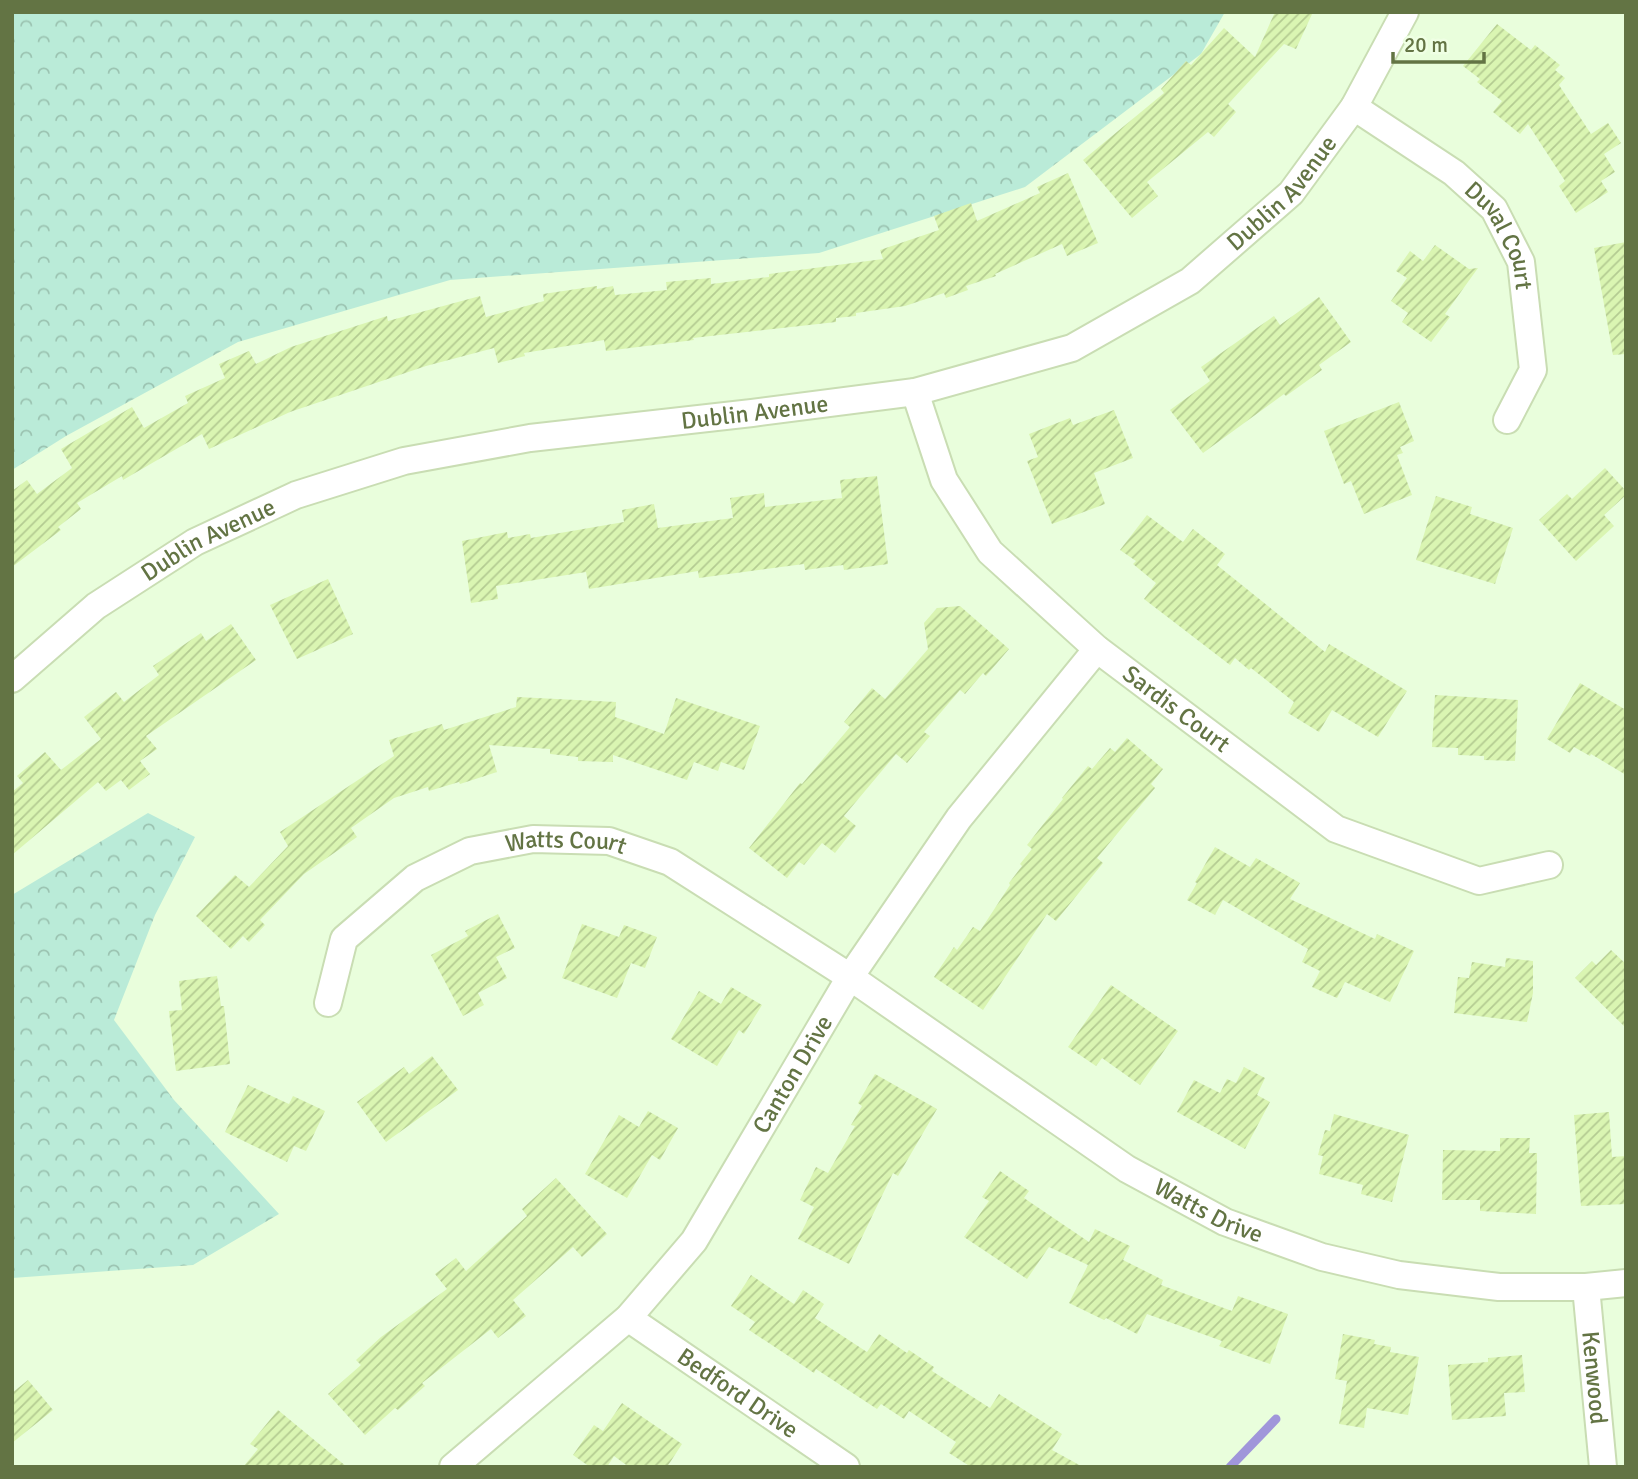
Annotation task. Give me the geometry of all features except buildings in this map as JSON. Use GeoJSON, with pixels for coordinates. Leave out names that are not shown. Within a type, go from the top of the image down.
{"type":"FeatureCollection","features":[{"type":"Feature","properties":{"kind":"street","name":"Dublin Avenue"},"geometry":{"type":"LineString","coordinates":[[12,679],[96,606],[195,542],[296,495],[404,461],[530,438],[915,392],[1072,348],[1190,281],[1291,194],[1354,107],[1405,12]]}},
{"type":"Feature","properties":{"kind":"street","name":"Duval Court"},"geometry":{"type":"LineString","coordinates":[[1354,107],[1454,173],[1494,209],[1521,262],[1533,370],[1507,420]]}},
{"type":"Feature","properties":{"kind":"street","name":"Sardis Court"},"geometry":{"type":"LineString","coordinates":[[915,392],[944,480],[990,552],[1097,649],[1336,829],[1479,881],[1549,865]]}},
{"type":"Feature","properties":{"kind":"street","name":"Canton Drive"},"geometry":{"type":"LineString","coordinates":[[453,1467],[628,1318],[694,1241],[849,976],[959,818],[1097,649]]}},
{"type":"Feature","properties":{"kind":"street","name":"Watts Court"},"geometry":{"type":"LineString","coordinates":[[328,1003],[344,939],[415,878],[470,851],[533,839],[609,841],[670,862],[849,976]]}},
{"type":"Feature","properties":{"kind":"street","name":"Watts Drive"},"geometry":{"type":"LineString","coordinates":[[849,976],[1127,1169],[1225,1222],[1322,1257],[1399,1275],[1499,1287],[1586,1287],[1626,1283]]}},
{"type":"Feature","properties":{"kind":"street","name":"Kenwood"},"geometry":{"type":"LineString","coordinates":[[1586,1287],[1603,1467]]}},
{"type":"Feature","properties":{"kind":"street","name":"Bedford Drive"},"geometry":{"type":"LineString","coordinates":[[628,1318],[846,1467]]}},
{"type":"Feature","properties":{"kind":"green space"},"geometry":{"type":"Polygon","coordinates":[[[12,12],[1225,12],[1201,54],[1025,187],[819,253],[450,280],[238,342],[66,436],[12,470],[12,12]]]}},
{"type":"Feature","properties":{"kind":"green space"},"geometry":{"type":"Polygon","coordinates":[[[148,813],[195,837],[155,915],[114,1020],[174,1100],[279,1214],[193,1265],[12,1278],[12,895],[148,813]]]}},
{"type":"Feature","properties":{"kind":"waterway"},"geometry":{"type":"LineString","coordinates":[[1230,1467],[1276,1419]]}}]}
